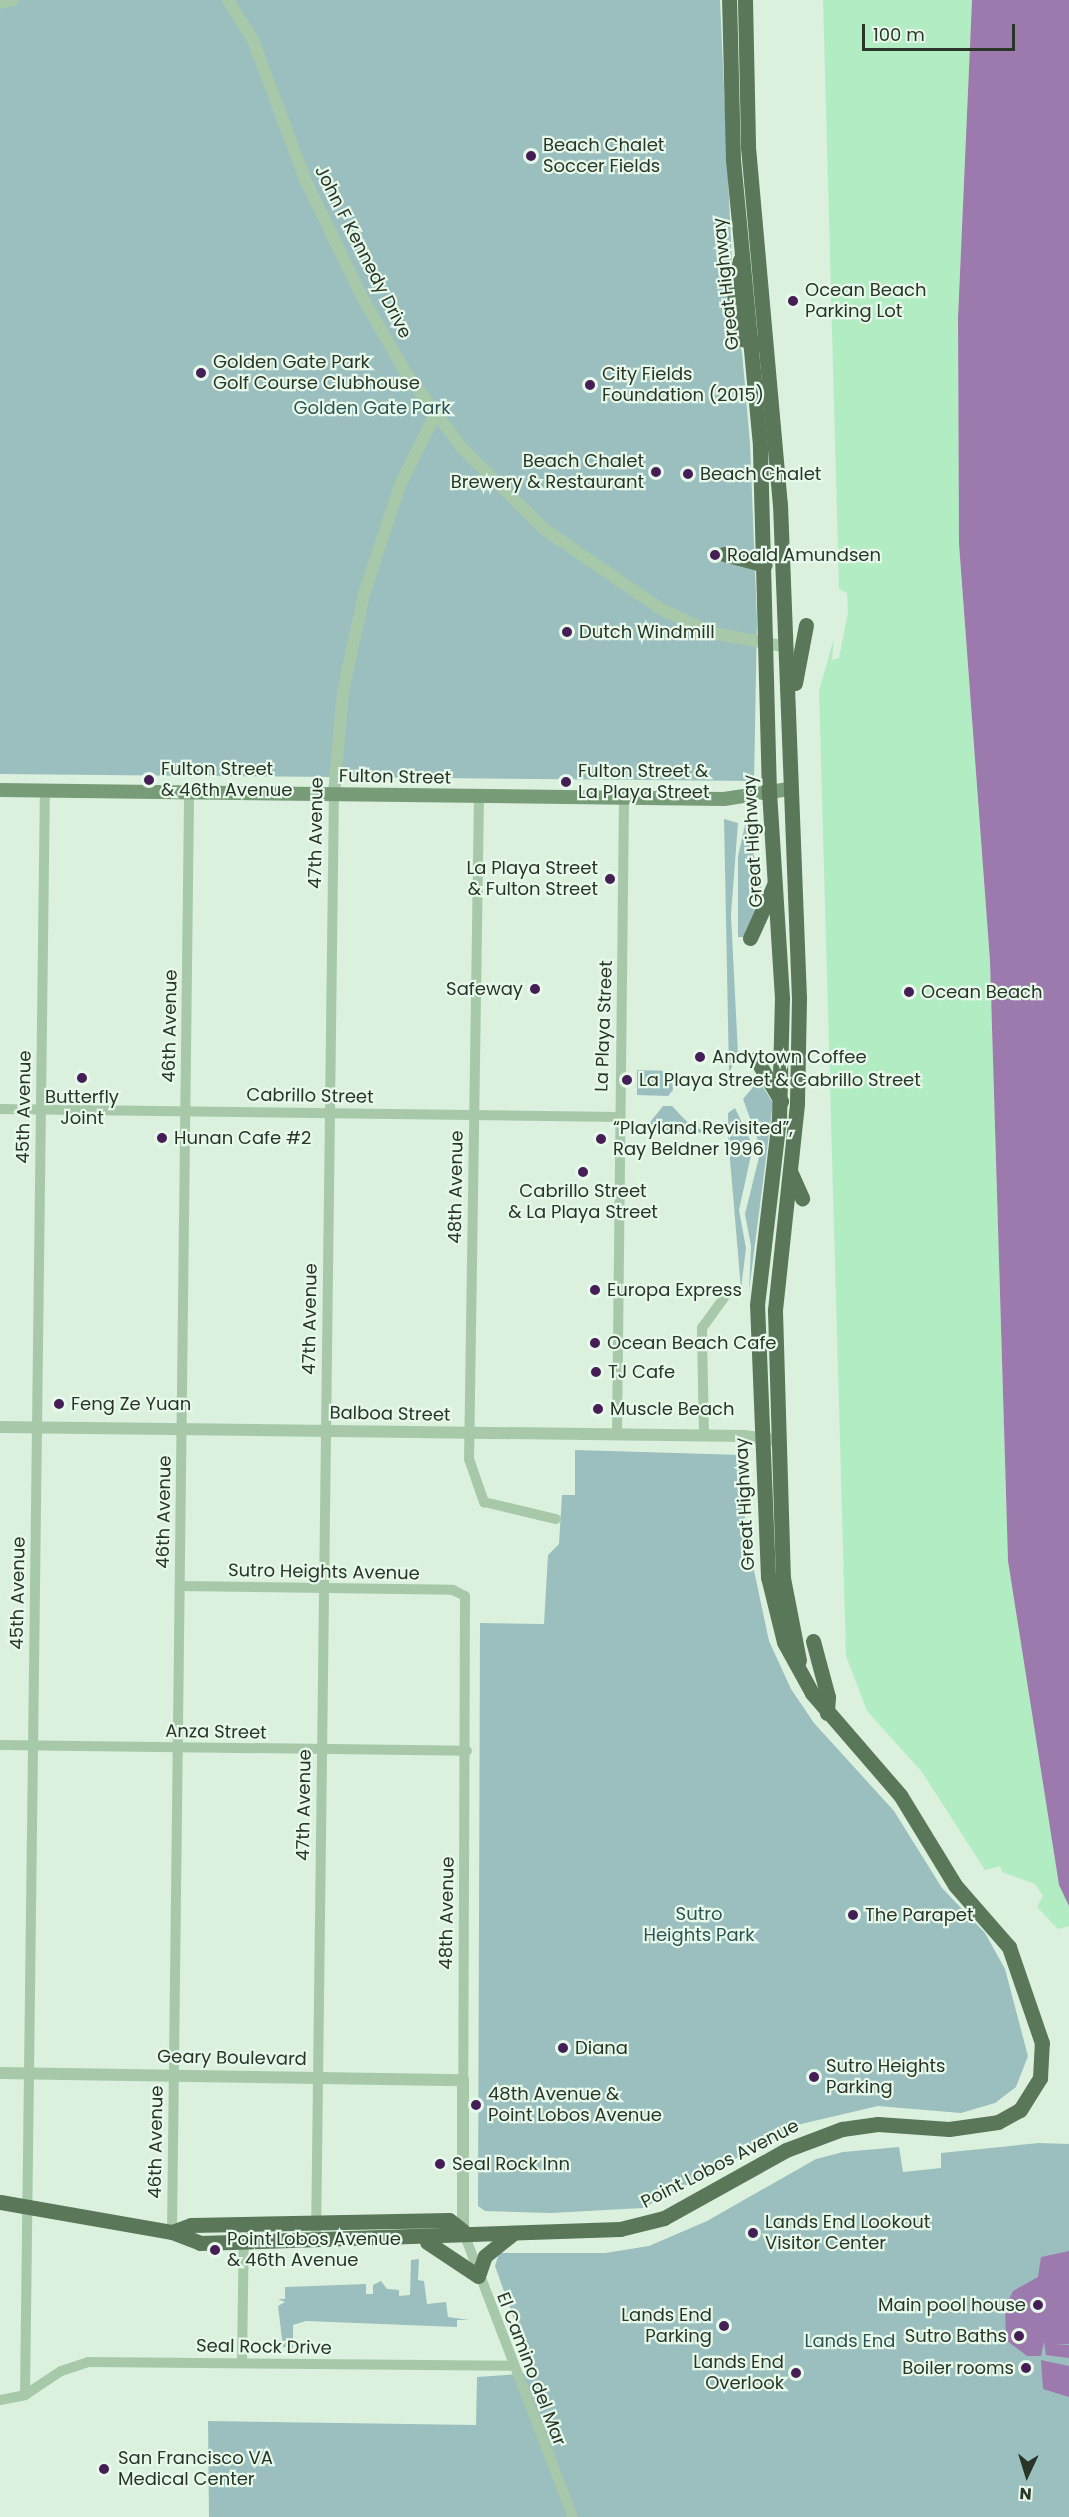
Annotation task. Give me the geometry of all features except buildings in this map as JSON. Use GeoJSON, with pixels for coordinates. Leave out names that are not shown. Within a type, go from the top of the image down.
{"type":"FeatureCollection","features":[{"type":"Feature","properties":{"kind":"main road","name":"Great Highway"},"geometry":{"type":"LineString","coordinates":[[729,0],[730,114],[742,255],[744,338],[765,565],[769,794],[782,999],[781,1101],[758,1286],[761,1440],[769,1584],[784,1642],[827,1713]]}},
{"type":"Feature","properties":{"kind":"main road"},"geometry":{"type":"LineString","coordinates":[[745,0],[755,170]]}},
{"type":"Feature","properties":{"kind":"main road"},"geometry":{"type":"LineString","coordinates":[[730,114],[740,165],[755,170]]}},
{"type":"Feature","properties":{"kind":"main road","name":"Great Highway"},"geometry":{"type":"LineString","coordinates":[[755,170],[763,212],[757,236],[782,537],[787,647],[789,789],[800,1020],[790,1171],[775,1299],[783,1578],[801,1672]]}},
{"type":"Feature","properties":{"kind":"main road"},"geometry":{"type":"LineString","coordinates":[[739,225],[743,179],[755,170]]}},
{"type":"Feature","properties":{"kind":"main road"},"geometry":{"type":"LineString","coordinates":[[744,338],[769,364]]}},
{"type":"Feature","properties":{"kind":"main road"},"geometry":{"type":"LineString","coordinates":[[724,554],[765,565],[782,537]]}},
{"type":"Feature","properties":{"kind":"main road"},"geometry":{"type":"LineString","coordinates":[[788,722],[806,625]]}},
{"type":"Feature","properties":{"kind":"main road","name":"Fulton Street"},"geometry":{"type":"LineString","coordinates":[[0,790],[624,798],[769,794],[789,789]]}},
{"type":"Feature","properties":{"kind":"main road"},"geometry":{"type":"LineString","coordinates":[[750,938],[774,885]]}},
{"type":"Feature","properties":{"kind":"main road"},"geometry":{"type":"LineString","coordinates":[[756,1059],[781,1101]]}},
{"type":"Feature","properties":{"kind":"main road"},"geometry":{"type":"LineString","coordinates":[[790,1171],[802,1198]]}},
{"type":"Feature","properties":{"kind":"main road"},"geometry":{"type":"LineString","coordinates":[[813,1641],[828,1697],[827,1713]]}},
{"type":"Feature","properties":{"kind":"main road","name":"Point Lobos Avenue"},"geometry":{"type":"LineString","coordinates":[[0,2202],[172,2232],[191,2242],[449,2238],[463,2231],[516,2232],[643,2225],[830,2132],[878,2124],[980,2126],[1014,2115],[1032,2094],[1042,2069],[1042,2043],[1010,1947],[956,1885],[900,1795],[827,1713]]}},
{"type":"Feature","properties":{"kind":"main road","name":"Point Lobos Avenue"},"geometry":{"type":"LineString","coordinates":[[172,2232],[183,2226],[449,2220],[463,2231]]}},
{"type":"Feature","properties":{"kind":"main road"},"geometry":{"type":"LineString","coordinates":[[416,2239],[446,2250],[478,2276],[499,2240],[516,2232]]}},
{"type":"Feature","properties":{"kind":"street"},"geometry":{"type":"LineString","coordinates":[[0,3],[14,0]]}},
{"type":"Feature","properties":{"kind":"street","name":"John F Kennedy Drive"},"geometry":{"type":"LineString","coordinates":[[228,0],[253,40],[327,228],[377,324],[435,415],[510,499],[607,575],[699,628],[767,645],[787,647]]}},
{"type":"Feature","properties":{"kind":"street","name":"47th Avenue"},"geometry":{"type":"LineString","coordinates":[[316,2241],[334,794],[343,693],[364,594],[404,476],[435,415]]}},
{"type":"Feature","properties":{"kind":"street","name":"45th Avenue"},"geometry":{"type":"LineString","coordinates":[[25,2395],[45,791]]}},
{"type":"Feature","properties":{"kind":"street","name":"46th Avenue"},"geometry":{"type":"LineString","coordinates":[[172,2232],[189,793]]}},
{"type":"Feature","properties":{"kind":"street","name":"48th Avenue"},"geometry":{"type":"LineString","coordinates":[[479,796],[469,1459],[482,1499],[556,1519]]}},
{"type":"Feature","properties":{"kind":"street","name":"La Playa Street"},"geometry":{"type":"LineString","coordinates":[[617,1435],[624,798]]}},
{"type":"Feature","properties":{"kind":"street","name":"Cabrillo Street"},"geometry":{"type":"LineString","coordinates":[[0,1109],[619,1117]]}},
{"type":"Feature","properties":{"kind":"street"},"geometry":{"type":"LineString","coordinates":[[704,1436],[702,1328],[726,1294]]}},
{"type":"Feature","properties":{"kind":"street","name":"Balboa Street"},"geometry":{"type":"LineString","coordinates":[[0,1427],[704,1436],[779,1441]]}},
{"type":"Feature","properties":{"kind":"street","name":"Sutro Heights Avenue"},"geometry":{"type":"LineString","coordinates":[[180,1586],[453,1590],[465,1596]]}},
{"type":"Feature","properties":{"kind":"street","name":"48th Avenue"},"geometry":{"type":"LineString","coordinates":[[463,2231],[467,1751],[465,1596]]}},
{"type":"Feature","properties":{"kind":"street","name":"Anza Street"},"geometry":{"type":"LineString","coordinates":[[0,1745],[467,1751]]}},
{"type":"Feature","properties":{"kind":"street","name":"Geary Boulevard"},"geometry":{"type":"LineString","coordinates":[[0,2073],[463,2080]]}},
{"type":"Feature","properties":{"kind":"street"},"geometry":{"type":"LineString","coordinates":[[242,2363],[244,2224]]}},
{"type":"Feature","properties":{"kind":"street","name":"El Camino del Mar"},"geometry":{"type":"LineString","coordinates":[[463,2231],[478,2276],[573,2517]]}},
{"type":"Feature","properties":{"kind":"street","name":"Seal Rock Drive"},"geometry":{"type":"LineString","coordinates":[[0,2400],[25,2395],[79,2363],[513,2367]]}},
{"type":"Feature","properties":{"kind":"green space","name":"Golden Gate Park"},"geometry":{"type":"Polygon","coordinates":[[[0,0],[720,0],[735,329],[742,352],[750,443],[757,620],[754,781],[0,774],[0,0]]]}},
{"type":"Feature","properties":{"kind":"green space"},"geometry":{"type":"Polygon","coordinates":[[[724,819],[738,823],[731,915],[738,1054],[729,1073],[724,819]]]}},
{"type":"Feature","properties":{"kind":"green space"},"geometry":{"type":"Polygon","coordinates":[[[746,821],[763,895],[747,937],[738,937],[738,856],[746,821]]]}},
{"type":"Feature","properties":{"kind":"green space"},"geometry":{"type":"Polygon","coordinates":[[[637,1070],[671,1071],[673,1090],[668,1096],[637,1095],[637,1070]]]}},
{"type":"Feature","properties":{"kind":"green space"},"geometry":{"type":"Polygon","coordinates":[[[754,1086],[763,1087],[773,1103],[749,1291],[751,1246],[745,1214],[761,1149],[743,1099],[754,1086]]]}},
{"type":"Feature","properties":{"kind":"green space"},"geometry":{"type":"Polygon","coordinates":[[[663,1106],[672,1106],[692,1127],[714,1133],[643,1131],[663,1106]]]}},
{"type":"Feature","properties":{"kind":"green space"},"geometry":{"type":"Polygon","coordinates":[[[735,1108],[753,1146],[739,1210],[746,1248],[741,1289],[728,1136],[728,1113],[735,1108]]]}},
{"type":"Feature","properties":{"kind":"green space","name":"Sutro Heights Park"},"geometry":{"type":"Polygon","coordinates":[[[575,1450],[743,1455],[746,1556],[752,1561],[769,1641],[791,1689],[814,1723],[894,1811],[942,1888],[985,1933],[1005,1969],[1028,2056],[1016,2087],[995,2103],[961,2113],[878,2106],[801,2124],[643,2208],[551,2213],[485,2211],[478,2206],[480,1623],[544,1624],[548,1555],[559,1544],[562,1495],[575,1495],[575,1450]]]}},
{"type":"Feature","properties":{"kind":"green space","name":"Lands End"},"geometry":{"type":"Polygon","coordinates":[[[1039,2143],[1069,2144],[1069,2517],[209,2517],[208,2421],[476,2425],[477,2377],[533,2373],[495,2266],[499,2253],[605,2253],[649,2246],[707,2221],[816,2159],[843,2152],[899,2147],[903,2172],[941,2168],[941,2153],[1039,2143]]]}},
{"type":"Feature","properties":{"kind":"green space"},"geometry":{"type":"Polygon","coordinates":[[[419,2259],[418,2280],[424,2281],[427,2304],[446,2302],[448,2317],[469,2320],[457,2320],[457,2327],[306,2321],[293,2325],[293,2348],[283,2347],[278,2306],[285,2302],[278,2299],[285,2299],[285,2287],[366,2284],[366,2294],[373,2294],[373,2285],[381,2281],[387,2289],[399,2290],[399,2296],[410,2295],[411,2260],[419,2259]]]}},
{"type":"Feature","properties":{"kind":"sand","name":"Ocean Beach"},"geometry":{"type":"Polygon","coordinates":[[[823,0],[972,0],[958,318],[959,544],[990,961],[1008,1561],[1059,1884],[1069,1906],[1069,1926],[1058,1929],[1037,1907],[1043,1896],[1035,1884],[1002,1872],[1000,1866],[985,1870],[922,1772],[867,1711],[846,1656],[819,691],[834,638],[832,660],[839,658],[848,612],[847,593],[839,589],[823,0]]]}},
{"type":"Feature","properties":{"kind":"shaded area"},"geometry":{"type":"Polygon","coordinates":[[[972,0],[1069,0],[1069,1906],[1059,1885],[1008,1561],[990,961],[959,544],[958,318],[972,0]]]}},
{"type":"Feature","properties":{"kind":"shaded area","name":"Main pool house"},"geometry":{"type":"Polygon","coordinates":[[[1069,2251],[1069,2344],[1054,2344],[1069,2345],[1069,2358],[1046,2355],[1044,2342],[1041,2356],[1027,2356],[1006,2340],[1005,2307],[1013,2291],[1038,2277],[1041,2257],[1069,2251]]]}},
{"type":"Feature","properties":{"kind":"shaded area"},"geometry":{"type":"Polygon","coordinates":[[[1041,2360],[1069,2366],[1069,2397],[1043,2389],[1041,2360]]]}},
{"type":"Feature","properties":{"kind":"place","name":"Beach Chalet Soccer Fields"},"geometry":{"type":"Point","coordinates":[531,156]}},
{"type":"Feature","properties":{"kind":"place","name":"Ocean Beach Parking Lot"},"geometry":{"type":"Point","coordinates":[793,301]}},
{"type":"Feature","properties":{"kind":"place","name":"Golden Gate Park Golf Course Clubhouse"},"geometry":{"type":"Point","coordinates":[201,373]}},
{"type":"Feature","properties":{"kind":"place","name":"City Fields Foundation (2015)"},"geometry":{"type":"Point","coordinates":[590,385]}},
{"type":"Feature","properties":{"kind":"place","name":"Beach Chalet Brewery & Restaurant"},"geometry":{"type":"Point","coordinates":[656,472]}},
{"type":"Feature","properties":{"kind":"place","name":"Beach Chalet"},"geometry":{"type":"Point","coordinates":[688,474]}},
{"type":"Feature","properties":{"kind":"place","name":"Roald Amundsen"},"geometry":{"type":"Point","coordinates":[715,555]}},
{"type":"Feature","properties":{"kind":"place","name":"Dutch Windmill"},"geometry":{"type":"Point","coordinates":[567,632]}},
{"type":"Feature","properties":{"kind":"place","name":"Fulton Street & 46th Avenue"},"geometry":{"type":"Point","coordinates":[149,780]}},
{"type":"Feature","properties":{"kind":"place","name":"Fulton Street & La Playa Street"},"geometry":{"type":"Point","coordinates":[566,782]}},
{"type":"Feature","properties":{"kind":"place","name":"La Playa Street & Fulton Street"},"geometry":{"type":"Point","coordinates":[610,879]}},
{"type":"Feature","properties":{"kind":"place","name":"Safeway"},"geometry":{"type":"Point","coordinates":[535,989]}},
{"type":"Feature","properties":{"kind":"place","name":"Ocean Beach"},"geometry":{"type":"Point","coordinates":[909,992]}},
{"type":"Feature","properties":{"kind":"place","name":"Andytown Coffee"},"geometry":{"type":"Point","coordinates":[700,1057]}},
{"type":"Feature","properties":{"kind":"place","name":"Butterfly Joint"},"geometry":{"type":"Point","coordinates":[82,1078]}},
{"type":"Feature","properties":{"kind":"place","name":"La Playa Street & Cabrillo Street"},"geometry":{"type":"Point","coordinates":[627,1080]}},
{"type":"Feature","properties":{"kind":"place","name":"Hunan Cafe #2"},"geometry":{"type":"Point","coordinates":[162,1138]}},
{"type":"Feature","properties":{"kind":"place","name":"“Playland Revisited”, Ray Beldner 1996"},"geometry":{"type":"Point","coordinates":[601,1139]}},
{"type":"Feature","properties":{"kind":"place","name":"Cabrillo Street & La Playa Street"},"geometry":{"type":"Point","coordinates":[583,1172]}},
{"type":"Feature","properties":{"kind":"place","name":"Europa Express"},"geometry":{"type":"Point","coordinates":[595,1290]}},
{"type":"Feature","properties":{"kind":"place","name":"Ocean Beach Cafe"},"geometry":{"type":"Point","coordinates":[595,1343]}},
{"type":"Feature","properties":{"kind":"place","name":"TJ Cafe"},"geometry":{"type":"Point","coordinates":[596,1372]}},
{"type":"Feature","properties":{"kind":"place","name":"Feng Ze Yuan"},"geometry":{"type":"Point","coordinates":[59,1404]}},
{"type":"Feature","properties":{"kind":"place","name":"Muscle Beach"},"geometry":{"type":"Point","coordinates":[598,1409]}},
{"type":"Feature","properties":{"kind":"place","name":"The Parapet"},"geometry":{"type":"Point","coordinates":[853,1915]}},
{"type":"Feature","properties":{"kind":"place","name":"Diana"},"geometry":{"type":"Point","coordinates":[563,2048]}},
{"type":"Feature","properties":{"kind":"place","name":"Sutro Heights Parking"},"geometry":{"type":"Point","coordinates":[814,2077]}},
{"type":"Feature","properties":{"kind":"place","name":"48th Avenue & Point Lobos Avenue"},"geometry":{"type":"Point","coordinates":[476,2105]}},
{"type":"Feature","properties":{"kind":"place","name":"Seal Rock Inn"},"geometry":{"type":"Point","coordinates":[440,2164]}},
{"type":"Feature","properties":{"kind":"place","name":"Lands End Lookout Visitor Center"},"geometry":{"type":"Point","coordinates":[753,2233]}},
{"type":"Feature","properties":{"kind":"place","name":"Point Lobos Avenue & 46th Avenue"},"geometry":{"type":"Point","coordinates":[215,2250]}},
{"type":"Feature","properties":{"kind":"place","name":"Main pool house"},"geometry":{"type":"Point","coordinates":[1038,2305]}},
{"type":"Feature","properties":{"kind":"place","name":"Lands End Parking"},"geometry":{"type":"Point","coordinates":[724,2326]}},
{"type":"Feature","properties":{"kind":"place","name":"Sutro Baths"},"geometry":{"type":"Point","coordinates":[1019,2336]}},
{"type":"Feature","properties":{"kind":"place","name":"Boiler rooms"},"geometry":{"type":"Point","coordinates":[1026,2368]}},
{"type":"Feature","properties":{"kind":"place","name":"Lands End Overlook"},"geometry":{"type":"Point","coordinates":[796,2373]}},
{"type":"Feature","properties":{"kind":"place","name":"San Francisco VA Medical Center"},"geometry":{"type":"Point","coordinates":[104,2469]}}]}
